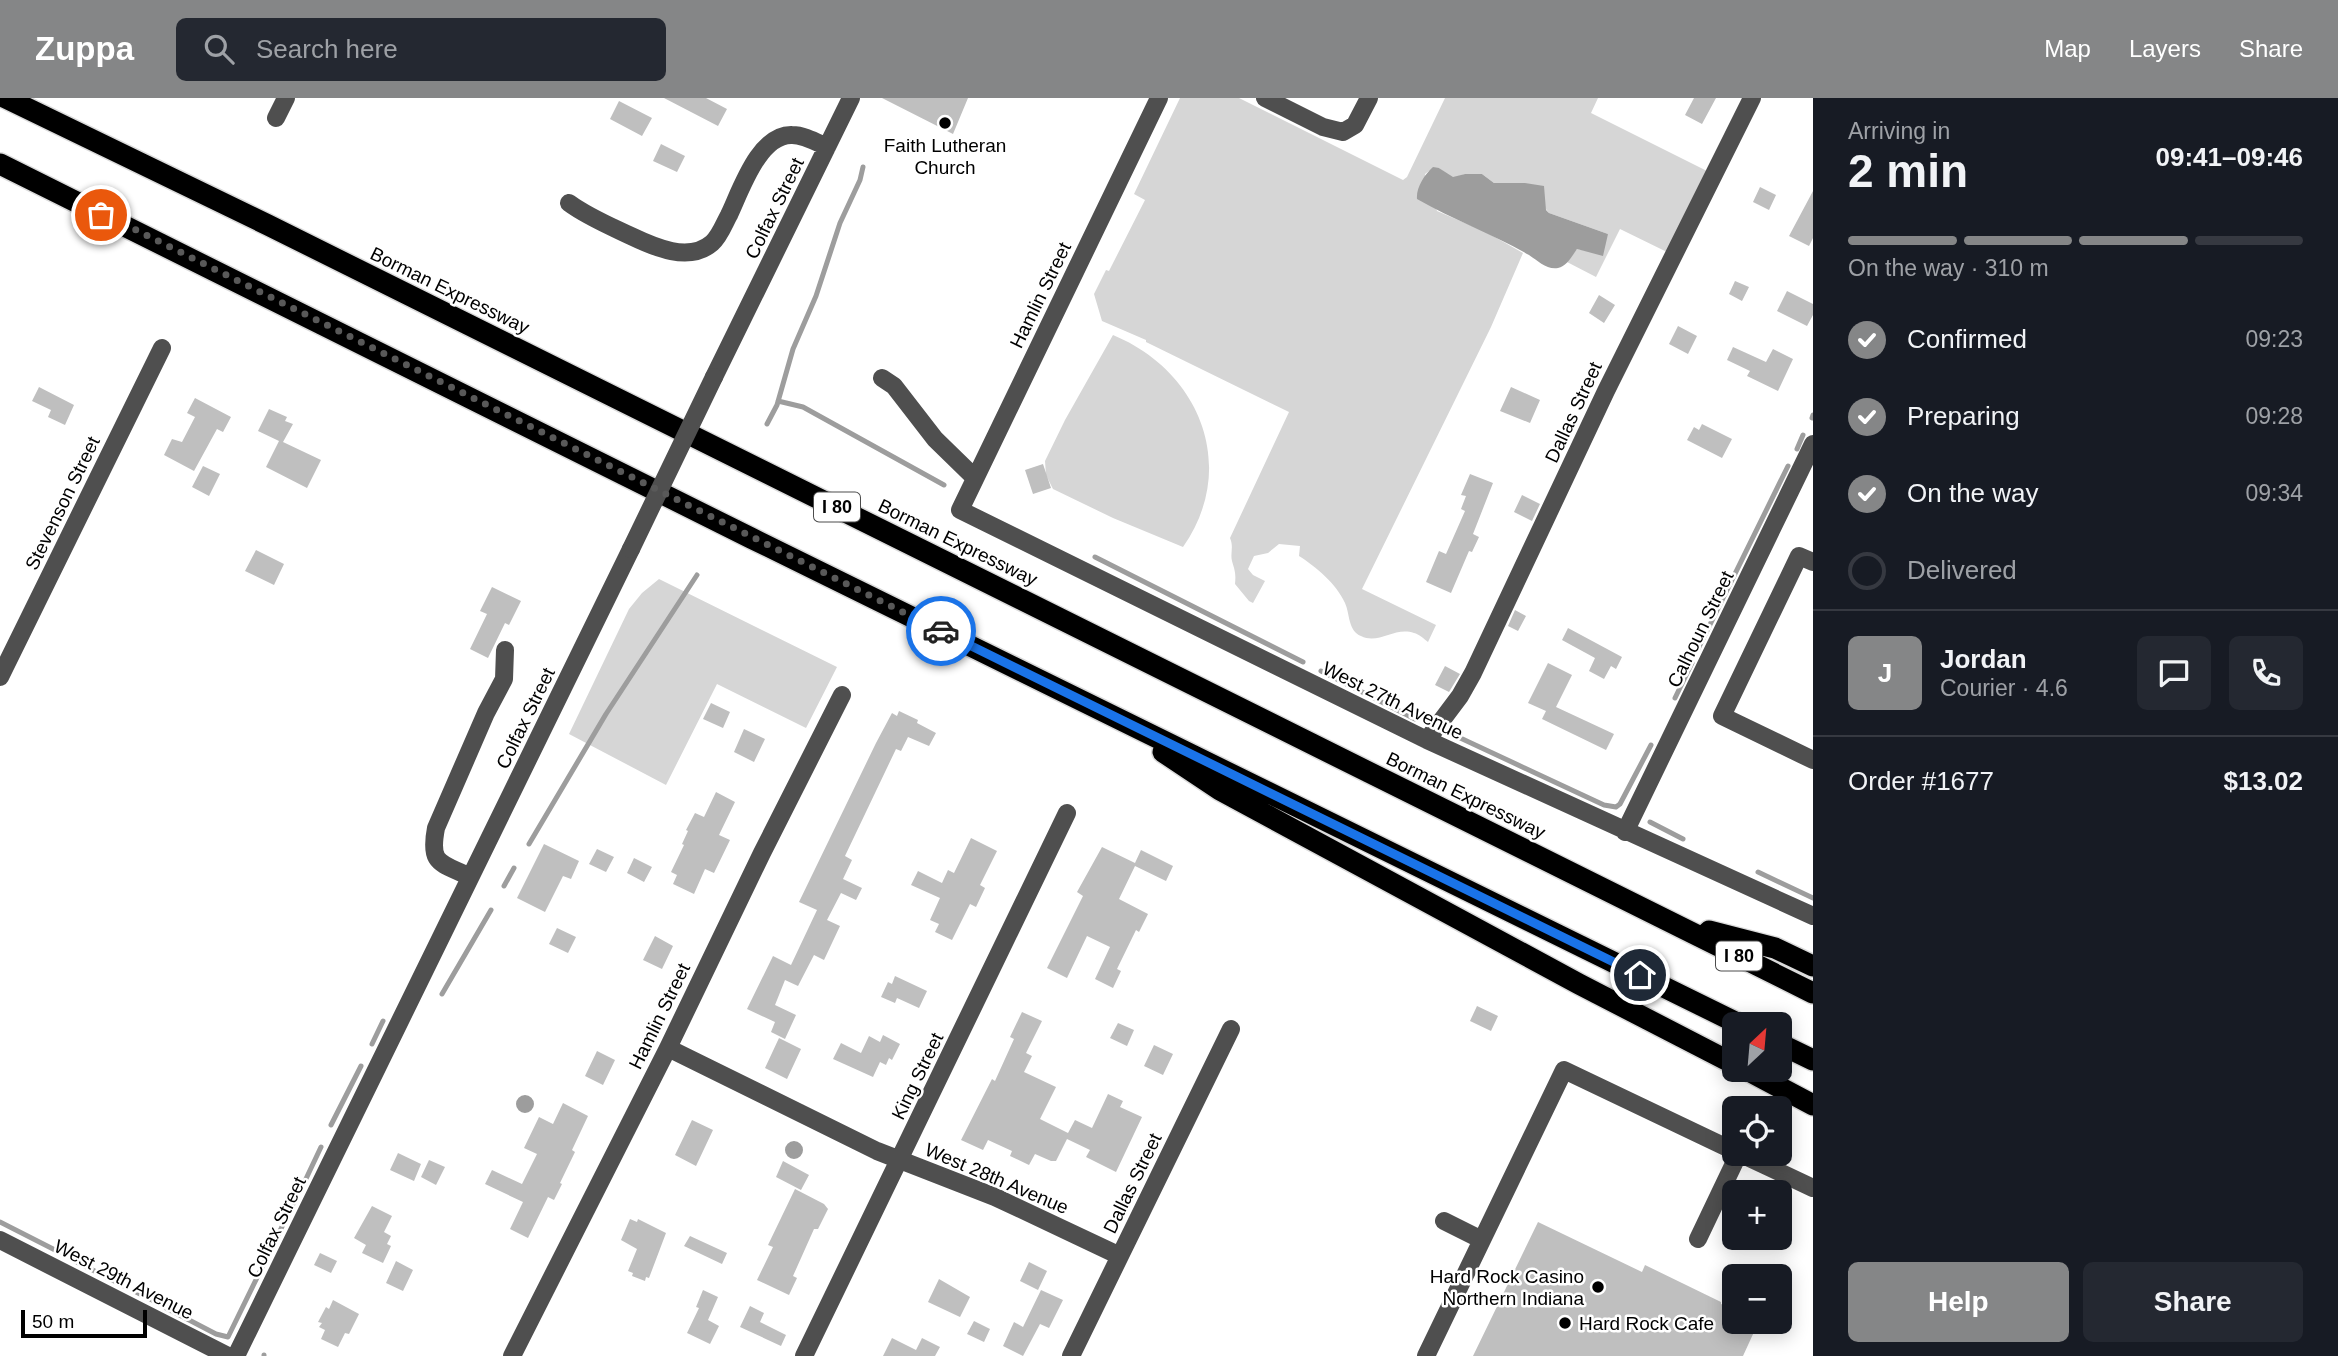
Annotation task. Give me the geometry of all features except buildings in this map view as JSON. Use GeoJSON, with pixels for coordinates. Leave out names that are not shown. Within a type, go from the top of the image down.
{"type":"FeatureCollection","features":[{"type":"Feature","properties":{"kind":"highway","name":"Borman Expressway"},"geometry":{"type":"LineString","coordinates":[[6,98],[280,231],[1813,993]]}},
{"type":"Feature","properties":{"kind":"highway"},"geometry":{"type":"LineString","coordinates":[[0,164],[1722,1016]]}},
{"type":"Feature","properties":{"kind":"highway"},"geometry":{"type":"LineString","coordinates":[[0,175],[126,225]]}},
{"type":"Feature","properties":{"kind":"highway"},"geometry":{"type":"LineString","coordinates":[[1095,706],[1220,790],[1722,1058]]}},
{"type":"Feature","properties":{"kind":"highway"},"geometry":{"type":"LineString","coordinates":[[1665,919],[1775,948],[1813,965]]}},
{"type":"Feature","properties":{"kind":"highway"},"geometry":{"type":"LineString","coordinates":[[1792,1050],[1813,1060]]}},
{"type":"Feature","properties":{"kind":"highway"},"geometry":{"type":"LineString","coordinates":[[1770,1082],[1813,1105]]}},
{"type":"Feature","properties":{"kind":"street"},"geometry":{"type":"LineString","coordinates":[[276,118],[286,98]]}},
{"type":"Feature","properties":{"kind":"street","name":"Colfax Street"},"geometry":{"type":"LineString","coordinates":[[236,1356],[850,98]]}},
{"type":"Feature","properties":{"kind":"street","name":"Hamlin Street"},"geometry":{"type":"LineString","coordinates":[[960,510],[1159,98]]}},
{"type":"Feature","properties":{"kind":"street"},"geometry":{"type":"LineString","coordinates":[[1265,98],[1324,127],[1343,132],[1354,125],[1369,98]]}},
{"type":"Feature","properties":{"kind":"street","name":"Dallas Street"},"geometry":{"type":"LineString","coordinates":[[1427,740],[1460,696],[1473,673],[1606,391],[1752,98]]}},
{"type":"Feature","properties":{"kind":"street"},"geometry":{"type":"LineString","coordinates":[[569,203],[586,214],[652,245],[680,252],[694,252],[707,246],[717,236],[755,162],[769,143],[781,136],[794,135],[827,148]]}},
{"type":"Feature","properties":{"kind":"street","name":"Stevenson Street"},"geometry":{"type":"LineString","coordinates":[[0,677],[162,348]]}},
{"type":"Feature","properties":{"kind":"street"},"geometry":{"type":"LineString","coordinates":[[882,378],[894,386],[934,439],[975,478]]}},
{"type":"Feature","properties":{"kind":"street","name":"Calhoun Street"},"geometry":{"type":"LineString","coordinates":[[1625,832],[1813,446]]}},
{"type":"Feature","properties":{"kind":"street","name":"West 27th Avenue"},"geometry":{"type":"LineString","coordinates":[[960,510],[1427,740],[1813,916]]}},
{"type":"Feature","properties":{"kind":"street"},"geometry":{"type":"LineString","coordinates":[[1813,562],[1799,556],[1722,716],[1813,760]]}},
{"type":"Feature","properties":{"kind":"street"},"geometry":{"type":"LineString","coordinates":[[470,877],[440,861],[433,852],[433,846],[436,828],[486,713],[504,679],[505,650]]}},
{"type":"Feature","properties":{"kind":"street","name":"Hamlin Street"},"geometry":{"type":"LineString","coordinates":[[512,1356],[842,695]]}},
{"type":"Feature","properties":{"kind":"street","name":"King Street"},"geometry":{"type":"LineString","coordinates":[[804,1356],[1067,813]]}},
{"type":"Feature","properties":{"kind":"street","name":"Dallas Street"},"geometry":{"type":"LineString","coordinates":[[1071,1356],[1231,1029]]}},
{"type":"Feature","properties":{"kind":"street","name":"West 28th Avenue"},"geometry":{"type":"LineString","coordinates":[[668,1048],[899,1160],[995,1197],[1120,1256]]}},
{"type":"Feature","properties":{"kind":"street"},"geometry":{"type":"LineString","coordinates":[[1426,1356],[1564,1070],[1722,1145]]}},
{"type":"Feature","properties":{"kind":"street"},"geometry":{"type":"LineString","coordinates":[[1698,1238],[1733,1166]]}},
{"type":"Feature","properties":{"kind":"street"},"geometry":{"type":"LineString","coordinates":[[1766,1166],[1813,1188]]}},
{"type":"Feature","properties":{"kind":"street"},"geometry":{"type":"LineString","coordinates":[[1444,1222],[1482,1240]]}},
{"type":"Feature","properties":{"kind":"street","name":"West 29th Avenue"},"geometry":{"type":"LineString","coordinates":[[0,1240],[228,1356]]}},
{"type":"Feature","properties":{"kind":"shaded area"},"geometry":{"type":"Polygon","coordinates":[[[1180,98],[1239,98],[1403,180],[1407,177],[1445,98],[1598,98],[1591,113],[1709,172],[1669,253],[1620,229],[1596,277],[1567,262],[1577,249],[1594,252],[1608,234],[1549,213],[1525,183],[1494,183],[1482,174],[1465,174],[1453,178],[1439,168],[1433,168],[1425,174],[1437,211],[1486,232],[1523,253],[1491,327],[1362,589],[1436,625],[1428,642],[1418,634],[1407,631],[1374,638],[1357,634],[1341,596],[1325,576],[1299,556],[1300,546],[1279,544],[1268,553],[1254,556],[1248,569],[1265,581],[1253,603],[1249,601],[1235,584],[1230,538],[1289,412],[1146,340],[1102,321],[1094,294],[1106,270],[1109,271],[1145,200],[1134,194],[1180,98]]]}},
{"type":"Feature","properties":{"kind":"shaded area"},"geometry":{"type":"Polygon","coordinates":[[[1433,167],[1453,177],[1482,174],[1494,183],[1544,186],[1546,210],[1549,213],[1608,234],[1603,256],[1577,249],[1564,265],[1550,268],[1515,247],[1431,207],[1417,199],[1417,195],[1421,182],[1433,167]]]}},
{"type":"Feature","properties":{"kind":"shaded area"},"geometry":{"type":"Polygon","coordinates":[[[1113,335],[1143,351],[1169,372],[1188,397],[1202,424],[1208,454],[1208,485],[1200,516],[1183,547],[1053,489],[1046,475],[1045,461],[1113,335]]]}},
{"type":"Feature","properties":{"kind":"shaded area"},"geometry":{"type":"Polygon","coordinates":[[[659,579],[837,667],[806,728],[717,684],[666,785],[569,734],[629,609],[642,593],[659,579]]]}},
{"type":"Feature","properties":{"kind":"shaded area"},"geometry":{"type":"Polygon","coordinates":[[[521,1095],[529,1095],[534,1104],[532,1111],[521,1113],[516,1108],[516,1100],[521,1095]]]}},
{"type":"Feature","properties":{"kind":"shaded area"},"geometry":{"type":"Polygon","coordinates":[[[794,1141],[800,1144],[803,1150],[800,1156],[794,1159],[788,1156],[785,1150],[788,1144],[794,1141]]]}},
{"type":"Feature","properties":{"kind":"waterway"},"geometry":{"type":"LineString","coordinates":[[767,424],[777,405],[793,349],[816,296],[840,223],[860,180],[863,167]]}},
{"type":"Feature","properties":{"kind":"waterway"},"geometry":{"type":"LineString","coordinates":[[778,401],[803,407],[944,485]]}},
{"type":"Feature","properties":{"kind":"waterway"},"geometry":{"type":"LineString","coordinates":[[1797,449],[1803,435]]}},
{"type":"Feature","properties":{"kind":"waterway"},"geometry":{"type":"LineString","coordinates":[[1698,649],[1788,466]]}},
{"type":"Feature","properties":{"kind":"waterway"},"geometry":{"type":"LineString","coordinates":[[1095,557],[1303,662]]}},
{"type":"Feature","properties":{"kind":"waterway"},"geometry":{"type":"LineString","coordinates":[[529,844],[606,714],[697,575]]}},
{"type":"Feature","properties":{"kind":"waterway"},"geometry":{"type":"LineString","coordinates":[[1675,698],[1692,663]]}},
{"type":"Feature","properties":{"kind":"waterway"},"geometry":{"type":"LineString","coordinates":[[1321,671],[1415,719]]}},
{"type":"Feature","properties":{"kind":"waterway"},"geometry":{"type":"LineString","coordinates":[[1456,736],[1604,805],[1616,807],[1651,745]]}},
{"type":"Feature","properties":{"kind":"waterway"},"geometry":{"type":"LineString","coordinates":[[1650,822],[1683,839]]}},
{"type":"Feature","properties":{"kind":"waterway"},"geometry":{"type":"LineString","coordinates":[[504,886],[514,868]]}},
{"type":"Feature","properties":{"kind":"waterway"},"geometry":{"type":"LineString","coordinates":[[1758,872],[1813,898]]}},
{"type":"Feature","properties":{"kind":"waterway"},"geometry":{"type":"LineString","coordinates":[[442,994],[491,910]]}},
{"type":"Feature","properties":{"kind":"waterway"},"geometry":{"type":"LineString","coordinates":[[372,1044],[383,1021]]}},
{"type":"Feature","properties":{"kind":"waterway"},"geometry":{"type":"LineString","coordinates":[[331,1125],[361,1066]]}},
{"type":"Feature","properties":{"kind":"waterway"},"geometry":{"type":"LineString","coordinates":[[304,1183],[321,1147]]}},
{"type":"Feature","properties":{"kind":"waterway"},"geometry":{"type":"LineString","coordinates":[[166,1308],[216,1334],[228,1337],[296,1198]]}},
{"type":"Feature","properties":{"kind":"waterway"},"geometry":{"type":"LineString","coordinates":[[0,1222],[59,1252]]}},
{"type":"Feature","properties":{"kind":"waterway"},"geometry":{"type":"LineString","coordinates":[[73,1260],[124,1286]]}},
{"type":"Feature","properties":{"kind":"waterway"},"geometry":{"type":"LineString","coordinates":[[136,1292],[152,1300]]}},
{"type":"Feature","properties":{"kind":"way so far"},"geometry":{"type":"LineString","coordinates":[[101,215],[126,225],[941,631]]}},
{"type":"Feature","properties":{"kind":"place","name":"Faith Lutheran Church"},"geometry":{"type":"Point","coordinates":[945,123]}},
{"type":"Feature","properties":{"kind":"place","name":"Hard Rock Casino Northern Indiana"},"geometry":{"type":"Point","coordinates":[1598,1287]}},
{"type":"Feature","properties":{"kind":"place","name":"Hard Rock Cafe"},"geometry":{"type":"Point","coordinates":[1565,1323]}},
{"type":"Feature","properties":{"kind":"route"},"geometry":{"type":"LineString","coordinates":[[941,631],[1640,975]]}}]}
